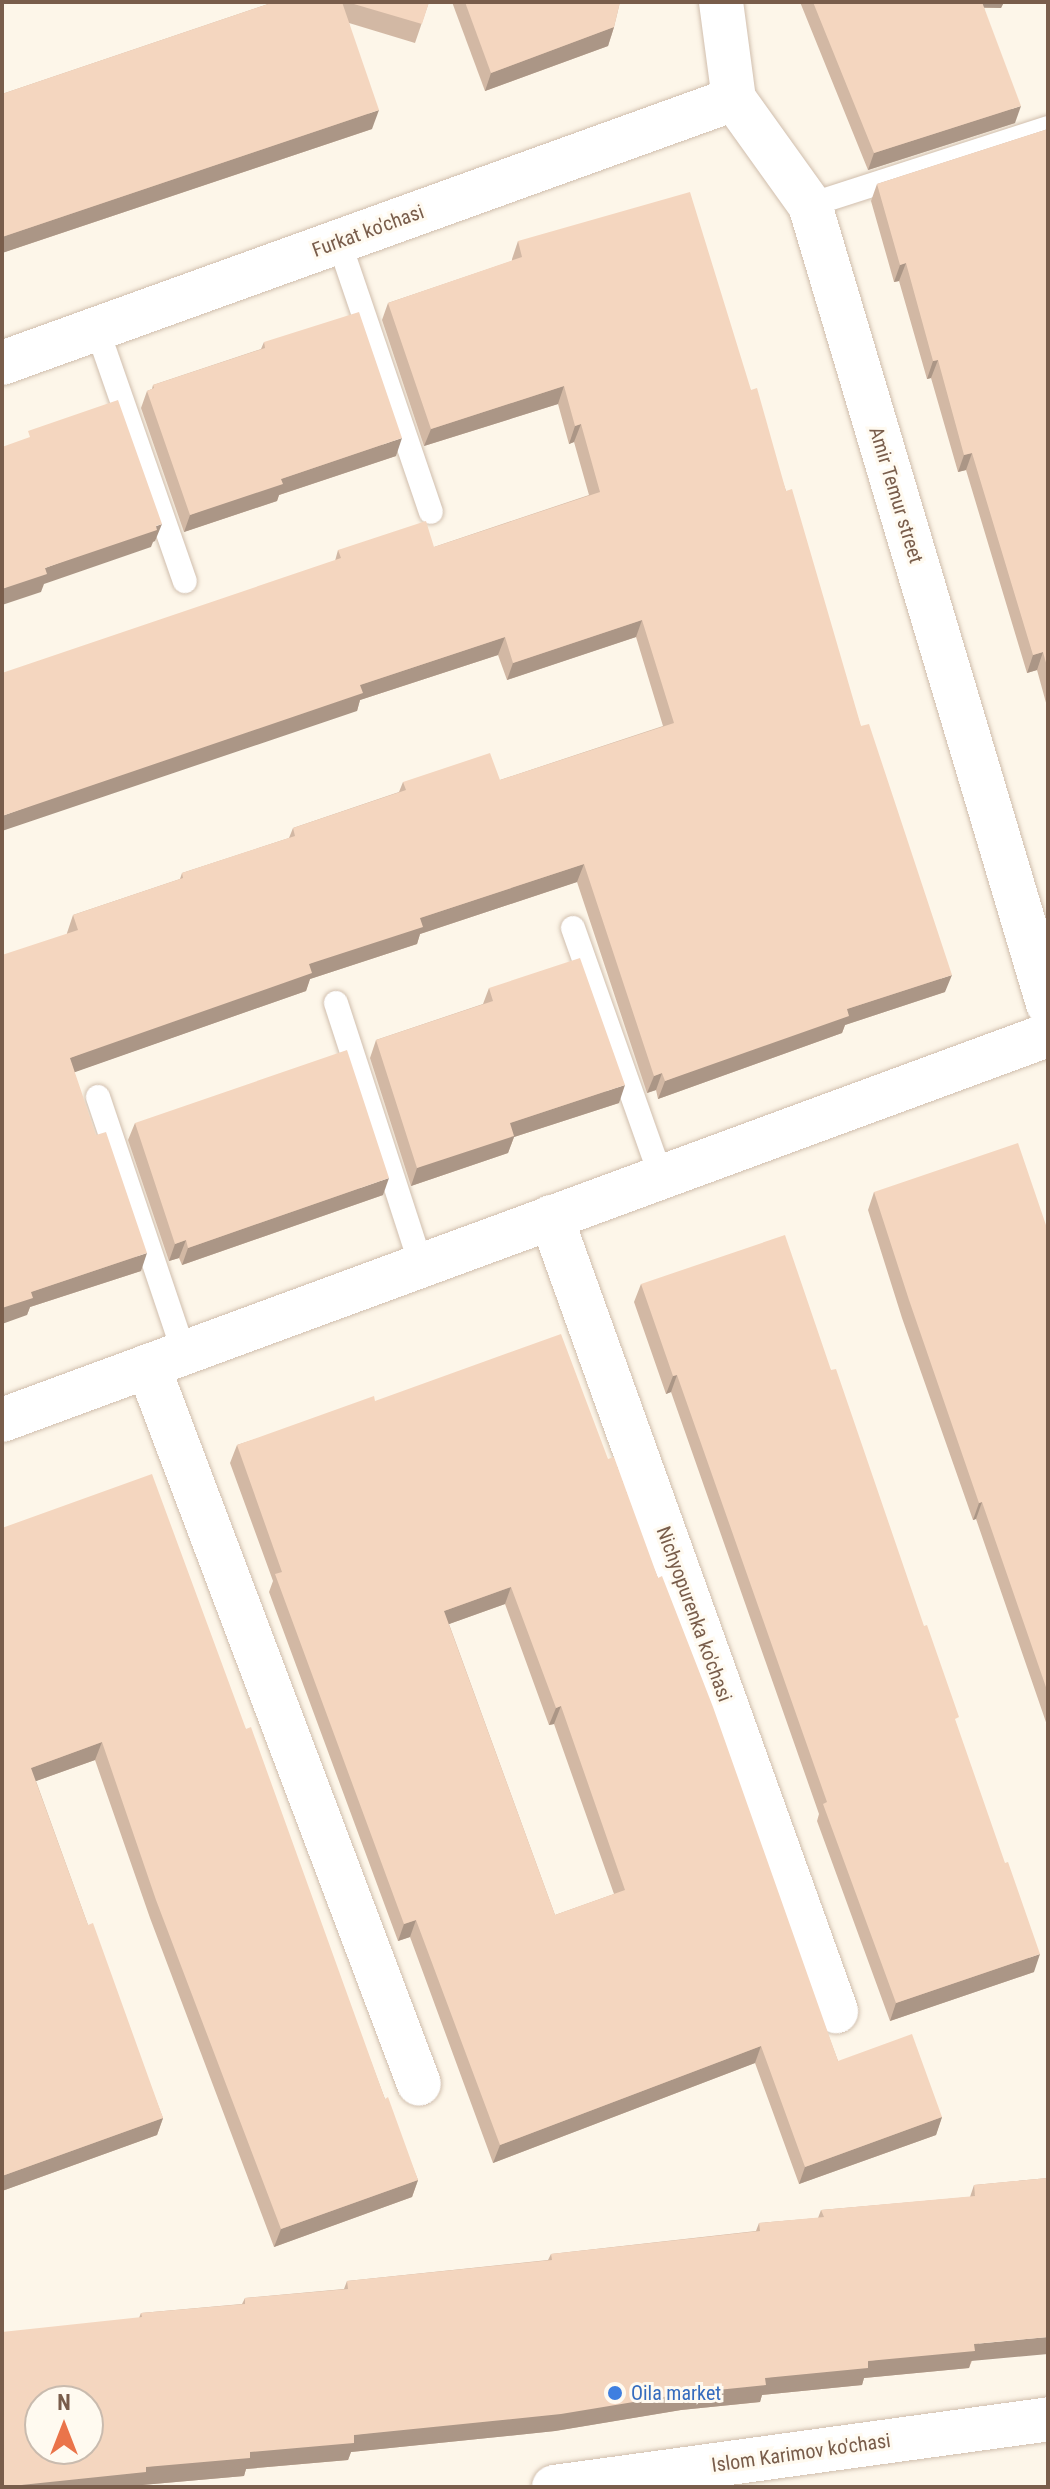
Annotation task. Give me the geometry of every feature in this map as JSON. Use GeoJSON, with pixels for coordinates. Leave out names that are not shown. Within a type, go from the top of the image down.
{"type":"FeatureCollection","features":[{"type":"Feature","properties":{"kind":"street","name":"Amir Temur street"},"geometry":{"type":"LineString","coordinates":[[721,2],[734,99],[810,205],[1048,1004]]}},
{"type":"Feature","properties":{"kind":"street","name":"Furkat ko'chasi"},"geometry":{"type":"LineString","coordinates":[[2,363],[734,99]]}},
{"type":"Feature","properties":{"kind":"street"},"geometry":{"type":"LineString","coordinates":[[2,1420],[1048,1035]]}},
{"type":"Feature","properties":{"kind":"street","name":"Nichyopurenka ko'chasi"},"geometry":{"type":"LineString","coordinates":[[551,1217],[836,2011]]}},
{"type":"Feature","properties":{"kind":"street"},"geometry":{"type":"LineString","coordinates":[[166,1360],[419,2084]]}},
{"type":"Feature","properties":{"kind":"street","name":"Islom Karimov ko'chasi"},"geometry":{"type":"LineString","coordinates":[[554,2487],[1048,2419]]}},
{"type":"Feature","properties":{"kind":"lane"},"geometry":{"type":"LineString","coordinates":[[810,205],[1048,128]]}},
{"type":"Feature","properties":{"kind":"lane"},"geometry":{"type":"LineString","coordinates":[[339,242],[431,512]]}},
{"type":"Feature","properties":{"kind":"lane"},"geometry":{"type":"LineString","coordinates":[[97,329],[185,581]]}},
{"type":"Feature","properties":{"kind":"lane"},"geometry":{"type":"LineString","coordinates":[[573,928],[661,1177]]}},
{"type":"Feature","properties":{"kind":"lane"},"geometry":{"type":"LineString","coordinates":[[336,1003],[421,1265]]}},
{"type":"Feature","properties":{"kind":"lane"},"geometry":{"type":"LineString","coordinates":[[98,1097],[166,1360]]}},
{"type":"Feature","properties":{"kind":"building"},"geometry":{"type":"Polygon","coordinates":[[[274,2],[342,2],[379,110],[2,237],[2,94],[274,2]]]}},
{"type":"Feature","properties":{"kind":"building"},"geometry":{"type":"Polygon","coordinates":[[[347,2],[429,2],[422,24],[347,2]]]}},
{"type":"Feature","properties":{"kind":"building"},"geometry":{"type":"Polygon","coordinates":[[[465,2],[620,2],[614,27],[491,73],[465,2]]]}},
{"type":"Feature","properties":{"kind":"building"},"geometry":{"type":"Polygon","coordinates":[[[813,2],[982,2],[1021,106],[874,153],[813,2]]]}},
{"type":"Feature","properties":{"kind":"building"},"geometry":{"type":"Polygon","coordinates":[[[1048,129],[1048,670],[1043,652],[1033,655],[972,453],[964,455],[938,360],[933,361],[906,263],[900,265],[877,184],[1048,129]]]}},
{"type":"Feature","properties":{"kind":"building"},"geometry":{"type":"Polygon","coordinates":[[[690,192],[751,390],[757,388],[786,491],[792,489],[861,726],[869,724],[952,975],[847,1009],[849,1016],[665,1081],[662,1073],[654,1076],[584,864],[420,918],[423,927],[309,964],[312,973],[70,1058],[96,1135],[106,1132],[147,1253],[31,1292],[33,1298],[2,1308],[2,955],[78,930],[73,915],[183,878],[182,873],[295,836],[293,828],[406,790],[403,782],[490,753],[500,780],[674,723],[642,620],[513,663],[505,637],[360,685],[363,693],[2,816],[2,673],[341,558],[338,550],[426,521],[434,547],[600,492],[581,424],[575,426],[564,386],[431,429],[388,303],[522,257],[518,241],[690,192]]]}},
{"type":"Feature","properties":{"kind":"building"},"geometry":{"type":"Polygon","coordinates":[[[359,312],[402,438],[281,479],[283,484],[190,515],[147,391],[154,388],[153,385],[265,348],[264,342],[359,312]]]}},
{"type":"Feature","properties":{"kind":"building"},"geometry":{"type":"Polygon","coordinates":[[[118,400],[162,524],[156,526],[157,530],[45,568],[47,574],[2,589],[2,447],[30,437],[28,431],[118,400]]]}},
{"type":"Feature","properties":{"kind":"building"},"geometry":{"type":"Polygon","coordinates":[[[580,958],[625,1085],[510,1123],[514,1136],[417,1168],[376,1040],[493,1001],[489,988],[580,958]]]}},
{"type":"Feature","properties":{"kind":"building"},"geometry":{"type":"Polygon","coordinates":[[[347,1050],[389,1178],[188,1248],[186,1240],[175,1244],[135,1123],[347,1050]]]}},
{"type":"Feature","properties":{"kind":"building"},"geometry":{"type":"Polygon","coordinates":[[[1018,1143],[1048,1231],[1048,1693],[982,1502],[979,1503],[874,1192],[1018,1143]]]}},
{"type":"Feature","properties":{"kind":"building"},"geometry":{"type":"Polygon","coordinates":[[[785,1235],[831,1370],[836,1369],[924,1626],[927,1625],[959,1717],[955,1719],[1040,1954],[896,2003],[823,1804],[827,1802],[677,1375],[673,1376],[641,1284],[785,1235]]]}},
{"type":"Feature","properties":{"kind":"building"},"geometry":{"type":"Polygon","coordinates":[[[561,1334],[608,1459],[614,1457],[658,1578],[662,1576],[713,1707],[838,2061],[912,2034],[942,2117],[805,2167],[761,2046],[500,2145],[416,1920],[404,1924],[275,1574],[282,1572],[237,1445],[374,1396],[375,1401],[561,1334]],[[511,1587],[444,1611],[555,1915],[625,1890],[561,1706],[556,1708],[511,1587]]]}},
{"type":"Feature","properties":{"kind":"building"},"geometry":{"type":"Polygon","coordinates":[[[152,1474],[246,1729],[251,1727],[385,2099],[388,2097],[418,2180],[281,2229],[156,1900],[102,1742],[31,1768],[88,1925],[93,1923],[163,2118],[2,2176],[2,1528],[152,1474]]]}},
{"type":"Feature","properties":{"kind":"building"},"geometry":{"type":"Polygon","coordinates":[[[1048,2178],[1048,2337],[974,2344],[975,2351],[868,2361],[868,2368],[765,2378],[766,2385],[688,2393],[561,2414],[354,2435],[354,2443],[250,2452],[250,2458],[146,2467],[146,2472],[2,2487],[2,2332],[142,2317],[141,2313],[245,2304],[245,2298],[348,2289],[347,2281],[552,2260],[551,2254],[760,2231],[759,2223],[824,2217],[821,2210],[975,2196],[974,2185],[1048,2178]]]}},
{"type":"Feature","properties":{"kind":"place","name":"Oila market"},"geometry":{"type":"Point","coordinates":[615,2393]}}]}
